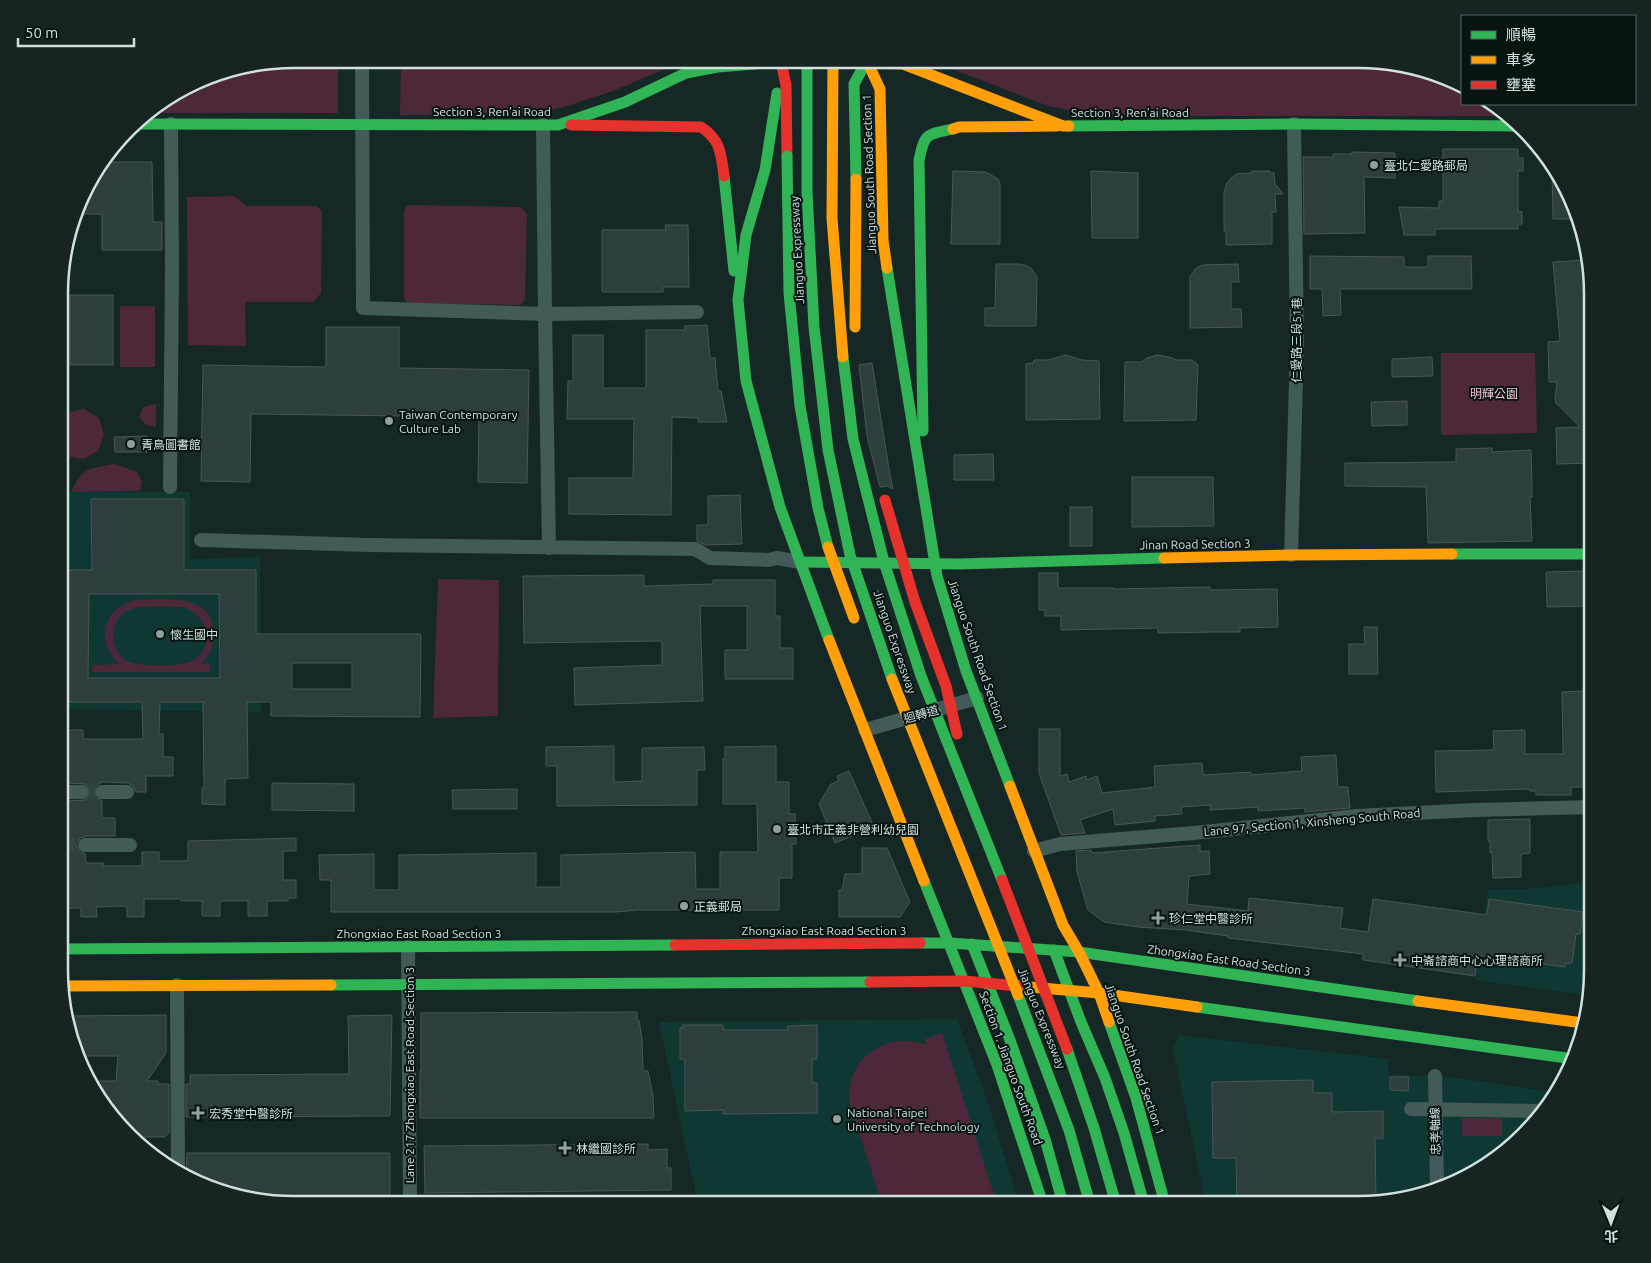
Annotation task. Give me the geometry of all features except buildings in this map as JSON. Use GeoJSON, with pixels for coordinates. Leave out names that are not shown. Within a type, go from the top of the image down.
{"type":"FeatureCollection","features":[{"type":"Feature","properties":{"kind":"main road","name":"Section 3, Ren’ai Road"},"geometry":{"type":"LineString","coordinates":[[143,124],[361,123],[558,125],[625,102],[686,73],[713,68]]}},
{"type":"Feature","properties":{"kind":"main road"},"geometry":{"type":"LineString","coordinates":[[738,300],[746,235],[765,170],[780,68]]}},
{"type":"Feature","properties":{"kind":"main road"},"geometry":{"type":"LineString","coordinates":[[782,68],[786,86],[789,293],[800,406],[825,539],[859,633]]}},
{"type":"Feature","properties":{"kind":"main road","name":"Jianguo Expressway"},"geometry":{"type":"LineString","coordinates":[[807,68],[807,192],[814,327],[828,450],[850,555],[888,670],[1046,1066],[1069,1130],[1088,1196]]}},
{"type":"Feature","properties":{"kind":"main road","name":"Jianguo Expressway"},"geometry":{"type":"LineString","coordinates":[[833,68],[832,218],[842,344],[853,439],[884,562],[921,676],[1070,1056],[1114,1196]]}},
{"type":"Feature","properties":{"kind":"main road"},"geometry":{"type":"LineString","coordinates":[[856,339],[854,84],[862,68]]}},
{"type":"Feature","properties":{"kind":"main road","name":"Jianguo South Road Section 1"},"geometry":{"type":"LineString","coordinates":[[870,68],[880,89],[883,240],[901,360],[920,465],[934,564],[966,671],[1034,851],[1063,925],[1079,952],[1099,993],[1136,1098],[1163,1196]]}},
{"type":"Feature","properties":{"kind":"main road","name":"Section 3, Ren’ai Road"},"geometry":{"type":"LineString","coordinates":[[913,68],[1064,126],[1294,124],[1510,126]]}},
{"type":"Feature","properties":{"kind":"main road"},"geometry":{"type":"LineString","coordinates":[[558,125],[701,128],[712,134],[720,146],[746,381],[780,507],[837,663],[950,943]]}},
{"type":"Feature","properties":{"kind":"main road"},"geometry":{"type":"LineString","coordinates":[[920,465],[923,436],[919,160],[923,142],[931,134],[959,127],[1064,126]]}},
{"type":"Feature","properties":{"kind":"main road"},"geometry":{"type":"LineString","coordinates":[[883,491],[915,602],[946,686],[972,802]]}},
{"type":"Feature","properties":{"kind":"main road","name":"Jinan Road Section 3"},"geometry":{"type":"LineString","coordinates":[[800,562],[934,564],[1292,555],[1584,554]]}},
{"type":"Feature","properties":{"kind":"main road"},"geometry":{"type":"LineString","coordinates":[[874,658],[907,717]]}},
{"type":"Feature","properties":{"kind":"main road","name":"Section 1. Jianguo South Road"},"geometry":{"type":"LineString","coordinates":[[950,943],[998,1065],[1038,1183],[1040,1196]]}},
{"type":"Feature","properties":{"kind":"main road"},"geometry":{"type":"LineString","coordinates":[[972,944],[1010,1040],[1045,1138],[1061,1196]]}},
{"type":"Feature","properties":{"kind":"main road","name":"Zhongxiao East Road Section 3"},"geometry":{"type":"LineString","coordinates":[[68,949],[972,944],[1079,952],[1401,999],[1577,1022]]}},
{"type":"Feature","properties":{"kind":"main road"},"geometry":{"type":"LineString","coordinates":[[1054,950],[1068,990],[1105,1078],[1124,1134],[1142,1196]]}},
{"type":"Feature","properties":{"kind":"main road"},"geometry":{"type":"LineString","coordinates":[[68,986],[965,981],[1099,993],[1565,1058]]}},
{"type":"Feature","properties":{"kind":"street"},"geometry":{"type":"LineString","coordinates":[[362,68],[362,308],[544,314],[696,312]]}},
{"type":"Feature","properties":{"kind":"street"},"geometry":{"type":"LineString","coordinates":[[170,487],[171,124]]}},
{"type":"Feature","properties":{"kind":"street","name":"仁愛路三段51巷"},"geometry":{"type":"LineString","coordinates":[[1292,555],[1296,347],[1294,124]]}},
{"type":"Feature","properties":{"kind":"street"},"geometry":{"type":"LineString","coordinates":[[543,125],[544,314],[549,548]]}},
{"type":"Feature","properties":{"kind":"street"},"geometry":{"type":"LineString","coordinates":[[201,540],[549,548],[695,549],[710,558],[768,560],[777,558],[800,562]]}},
{"type":"Feature","properties":{"kind":"street","name":"迴轉道"},"geometry":{"type":"LineString","coordinates":[[865,730],[976,698]]}},
{"type":"Feature","properties":{"kind":"street"},"geometry":{"type":"LineString","coordinates":[[68,792],[82,792]]}},
{"type":"Feature","properties":{"kind":"street"},"geometry":{"type":"LineString","coordinates":[[102,792],[127,792]]}},
{"type":"Feature","properties":{"kind":"street","name":"Lane 97, Section 1, Xinsheng South Road"},"geometry":{"type":"LineString","coordinates":[[1034,851],[1060,844],[1194,833],[1357,816],[1584,807]]}},
{"type":"Feature","properties":{"kind":"street"},"geometry":{"type":"LineString","coordinates":[[85,845],[130,845]]}},
{"type":"Feature","properties":{"kind":"street","name":"Lane 217 Zhongxiao East Road Section 3"},"geometry":{"type":"LineString","coordinates":[[408,947],[410,1196]]}},
{"type":"Feature","properties":{"kind":"street"},"geometry":{"type":"LineString","coordinates":[[177,985],[178,1164]]}},
{"type":"Feature","properties":{"kind":"street","name":"忠孝軸線"},"geometry":{"type":"LineString","coordinates":[[1435,1076],[1436,1181]]}},
{"type":"Feature","properties":{"kind":"street"},"geometry":{"type":"LineString","coordinates":[[1411,1109],[1534,1111]]}},
{"type":"Feature","properties":{"kind":"shaded area","name":"懷生國中"},"geometry":{"type":"Polygon","coordinates":[[[68,492],[190,492],[190,559],[260,557],[261,712],[68,709],[68,492]]]}},
{"type":"Feature","properties":{"kind":"shaded area"},"geometry":{"type":"Polygon","coordinates":[[[1584,883],[1582,995],[1475,980],[1488,890],[1525,889],[1584,883]]]}},
{"type":"Feature","properties":{"kind":"shaded area","name":"National Taipei University of Technology"},"geometry":{"type":"Polygon","coordinates":[[[957,1019],[986,1097],[1017,1196],[696,1196],[659,1022],[957,1019]]]}},
{"type":"Feature","properties":{"kind":"shaded area"},"geometry":{"type":"Polygon","coordinates":[[[1179,1035],[1389,1059],[1388,1074],[1451,1077],[1548,1091],[1528,1119],[1507,1140],[1471,1165],[1430,1184],[1387,1194],[1358,1196],[1204,1196],[1173,1049],[1179,1035]]]}},
{"type":"Feature","properties":{"kind":"green space"},"geometry":{"type":"Polygon","coordinates":[[[278,68],[338,68],[338,113],[158,113],[193,91],[235,75],[278,68]]]}},
{"type":"Feature","properties":{"kind":"green space"},"geometry":{"type":"Polygon","coordinates":[[[401,68],[667,68],[613,91],[564,107],[530,114],[400,115],[401,68]]]}},
{"type":"Feature","properties":{"kind":"green space"},"geometry":{"type":"Polygon","coordinates":[[[950,68],[1387,69],[1430,79],[1461,93],[1461,105],[1482,105],[1498,116],[1131,116],[1092,114],[1048,106],[950,68]]]}},
{"type":"Feature","properties":{"kind":"green space"},"geometry":{"type":"Polygon","coordinates":[[[234,196],[246,206],[316,206],[322,211],[321,293],[313,302],[245,302],[246,346],[188,345],[187,197],[234,196]]]}},
{"type":"Feature","properties":{"kind":"green space"},"geometry":{"type":"Polygon","coordinates":[[[407,205],[520,207],[527,214],[525,300],[520,305],[408,303],[404,299],[404,211],[407,205]]]}},
{"type":"Feature","properties":{"kind":"green space"},"geometry":{"type":"Polygon","coordinates":[[[120,306],[155,306],[155,367],[120,367],[120,306]]]}},
{"type":"Feature","properties":{"kind":"green space","name":"明輝公園"},"geometry":{"type":"Polygon","coordinates":[[[1441,353],[1535,353],[1537,433],[1441,435],[1441,353]]]}},
{"type":"Feature","properties":{"kind":"green space"},"geometry":{"type":"Polygon","coordinates":[[[156,404],[156,427],[146,425],[139,417],[143,407],[156,404]]]}},
{"type":"Feature","properties":{"kind":"green space"},"geometry":{"type":"Polygon","coordinates":[[[84,409],[99,418],[104,435],[98,451],[83,459],[68,456],[68,412],[84,409]]]}},
{"type":"Feature","properties":{"kind":"green space"},"geometry":{"type":"Polygon","coordinates":[[[115,464],[137,472],[142,481],[140,491],[71,492],[80,477],[88,470],[115,464]]]}},
{"type":"Feature","properties":{"kind":"green space"},"geometry":{"type":"Polygon","coordinates":[[[438,579],[499,580],[498,716],[433,718],[438,579]]]}},
{"type":"Feature","properties":{"kind":"green space"},"geometry":{"type":"Polygon","coordinates":[[[136,600],[185,601],[205,611],[211,620],[214,642],[207,657],[201,664],[209,664],[210,672],[92,672],[92,665],[119,664],[111,655],[107,645],[105,636],[106,626],[116,610],[136,600]],[[152,606],[130,609],[118,618],[114,626],[114,642],[117,650],[128,662],[137,664],[175,665],[194,660],[201,654],[207,638],[202,622],[190,610],[182,607],[152,606]]]}},
{"type":"Feature","properties":{"kind":"green space"},"geometry":{"type":"Polygon","coordinates":[[[942,1033],[994,1196],[879,1196],[850,1104],[850,1088],[854,1074],[861,1062],[871,1052],[883,1045],[911,1041],[927,1045],[925,1039],[942,1033]]]}},
{"type":"Feature","properties":{"kind":"green space"},"geometry":{"type":"Polygon","coordinates":[[[1462,1118],[1502,1118],[1502,1136],[1462,1136],[1462,1118]]]}},
{"type":"Feature","properties":{"kind":"tunnel"},"geometry":{"type":"LineString","coordinates":[[82,792],[102,792]]}},
{"type":"Feature","properties":{"kind":"tunnel"},"geometry":{"type":"LineString","coordinates":[[68,845],[85,845]]}},
{"type":"Feature","properties":{"kind":"traffic: fast"},"geometry":{"type":"LineString","coordinates":[[143,124],[558,125],[625,102],[686,73],[713,68]]}},
{"type":"Feature","properties":{"kind":"traffic: fast"},"geometry":{"type":"LineString","coordinates":[[807,68],[807,192],[814,327],[828,450],[850,555],[892,679]]}},
{"type":"Feature","properties":{"kind":"traffic: fast"},"geometry":{"type":"LineString","coordinates":[[856,179],[854,84],[863,68]]}},
{"type":"Feature","properties":{"kind":"traffic: fast"},"geometry":{"type":"LineString","coordinates":[[777,93],[765,170],[746,235],[738,300],[746,381],[780,507],[829,640]]}},
{"type":"Feature","properties":{"kind":"traffic: fast"},"geometry":{"type":"LineString","coordinates":[[1069,126],[1294,124],[1510,126]]}},
{"type":"Feature","properties":{"kind":"traffic: fast"},"geometry":{"type":"LineString","coordinates":[[923,431],[919,160],[923,144],[928,136],[953,129]]}},
{"type":"Feature","properties":{"kind":"traffic: fast"},"geometry":{"type":"LineString","coordinates":[[787,156],[789,293],[800,406],[818,508],[828,547]]}},
{"type":"Feature","properties":{"kind":"traffic: fast"},"geometry":{"type":"LineString","coordinates":[[724,176],[734,271]]}},
{"type":"Feature","properties":{"kind":"traffic: fast"},"geometry":{"type":"LineString","coordinates":[[887,268],[937,576],[966,671],[1010,786]]}},
{"type":"Feature","properties":{"kind":"traffic: fast"},"geometry":{"type":"LineString","coordinates":[[843,357],[853,439],[884,562],[921,676],[1002,880]]}},
{"type":"Feature","properties":{"kind":"traffic: fast"},"geometry":{"type":"LineString","coordinates":[[1452,554],[1584,554]]}},
{"type":"Feature","properties":{"kind":"traffic: fast"},"geometry":{"type":"LineString","coordinates":[[800,562],[959,564],[1164,558]]}},
{"type":"Feature","properties":{"kind":"traffic: fast"},"geometry":{"type":"LineString","coordinates":[[924,881],[997,1065],[1040,1196]]}},
{"type":"Feature","properties":{"kind":"traffic: fast"},"geometry":{"type":"LineString","coordinates":[[920,943],[950,943],[1079,952],[1418,1001]]}},
{"type":"Feature","properties":{"kind":"traffic: fast"},"geometry":{"type":"LineString","coordinates":[[972,944],[1010,1040],[1045,1139],[1061,1196]]}},
{"type":"Feature","properties":{"kind":"traffic: fast"},"geometry":{"type":"LineString","coordinates":[[68,949],[675,945]]}},
{"type":"Feature","properties":{"kind":"traffic: fast"},"geometry":{"type":"LineString","coordinates":[[1054,950],[1081,1022],[1105,1078],[1124,1133],[1142,1196]]}},
{"type":"Feature","properties":{"kind":"traffic: fast"},"geometry":{"type":"LineString","coordinates":[[331,985],[870,982]]}},
{"type":"Feature","properties":{"kind":"traffic: fast"},"geometry":{"type":"LineString","coordinates":[[1018,995],[1069,1130],[1088,1196]]}},
{"type":"Feature","properties":{"kind":"traffic: fast"},"geometry":{"type":"LineString","coordinates":[[1197,1007],[1565,1058]]}},
{"type":"Feature","properties":{"kind":"traffic: fast"},"geometry":{"type":"LineString","coordinates":[[1109,1022],[1136,1098],[1163,1196]]}},
{"type":"Feature","properties":{"kind":"traffic: fast"},"geometry":{"type":"LineString","coordinates":[[1067,1049],[1094,1128],[1114,1196]]}},
{"type":"Feature","properties":{"kind":"traffic: slow"},"geometry":{"type":"LineString","coordinates":[[833,68],[832,218],[843,357]]}},
{"type":"Feature","properties":{"kind":"traffic: slow"},"geometry":{"type":"LineString","coordinates":[[870,68],[880,89],[883,240],[887,268]]}},
{"type":"Feature","properties":{"kind":"traffic: slow"},"geometry":{"type":"LineString","coordinates":[[913,68],[1063,126],[1069,126]]}},
{"type":"Feature","properties":{"kind":"traffic: slow"},"geometry":{"type":"LineString","coordinates":[[953,129],[959,127],[1057,126]]}},
{"type":"Feature","properties":{"kind":"traffic: slow"},"geometry":{"type":"LineString","coordinates":[[855,327],[856,179]]}},
{"type":"Feature","properties":{"kind":"traffic: slow"},"geometry":{"type":"LineString","coordinates":[[828,547],[854,618]]}},
{"type":"Feature","properties":{"kind":"traffic: slow"},"geometry":{"type":"LineString","coordinates":[[1164,558],[1452,554]]}},
{"type":"Feature","properties":{"kind":"traffic: slow"},"geometry":{"type":"LineString","coordinates":[[829,640],[924,881]]}},
{"type":"Feature","properties":{"kind":"traffic: slow"},"geometry":{"type":"LineString","coordinates":[[892,679],[1018,995]]}},
{"type":"Feature","properties":{"kind":"traffic: slow"},"geometry":{"type":"LineString","coordinates":[[1010,786],[1063,925],[1079,952],[1099,993],[1109,1022]]}},
{"type":"Feature","properties":{"kind":"traffic: slow"},"geometry":{"type":"LineString","coordinates":[[68,986],[331,985]]}},
{"type":"Feature","properties":{"kind":"traffic: slow"},"geometry":{"type":"LineString","coordinates":[[1018,986],[1099,993],[1197,1007]]}},
{"type":"Feature","properties":{"kind":"traffic: slow"},"geometry":{"type":"LineString","coordinates":[[1418,1001],[1577,1022]]}},
{"type":"Feature","properties":{"kind":"traffic: jam"},"geometry":{"type":"LineString","coordinates":[[782,68],[786,85],[787,156]]}},
{"type":"Feature","properties":{"kind":"traffic: jam"},"geometry":{"type":"LineString","coordinates":[[571,125],[701,127],[713,137],[719,148],[724,176]]}},
{"type":"Feature","properties":{"kind":"traffic: jam"},"geometry":{"type":"LineString","coordinates":[[885,500],[915,602],[946,686],[957,734]]}},
{"type":"Feature","properties":{"kind":"traffic: jam"},"geometry":{"type":"LineString","coordinates":[[1002,880],[1067,1049]]}},
{"type":"Feature","properties":{"kind":"traffic: jam"},"geometry":{"type":"LineString","coordinates":[[675,945],[920,943]]}},
{"type":"Feature","properties":{"kind":"traffic: jam"},"geometry":{"type":"LineString","coordinates":[[870,982],[965,981],[1018,986]]}},
{"type":"Feature","properties":{"kind":"place","name":"臺北仁愛路郵局"},"geometry":{"type":"Point","coordinates":[1374,165]}},
{"type":"Feature","properties":{"kind":"place","name":"Taiwan Contemporary Culture Lab"},"geometry":{"type":"Point","coordinates":[389,421]}},
{"type":"Feature","properties":{"kind":"place","name":"青鳥圖書館"},"geometry":{"type":"Point","coordinates":[131,444]}},
{"type":"Feature","properties":{"kind":"place","name":"懷生國中"},"geometry":{"type":"Point","coordinates":[160,634]}},
{"type":"Feature","properties":{"kind":"place","name":"臺北市正義非營利幼兒園"},"geometry":{"type":"Point","coordinates":[777,829]}},
{"type":"Feature","properties":{"kind":"place","name":"正義郵局"},"geometry":{"type":"Point","coordinates":[684,906]}},
{"type":"Feature","properties":{"kind":"place","name":"珍仁堂中醫診所"},"geometry":{"type":"Point","coordinates":[1158,918]}},
{"type":"Feature","properties":{"kind":"place","name":"中崙諮商中心心理諮商所"},"geometry":{"type":"Point","coordinates":[1400,960]}},
{"type":"Feature","properties":{"kind":"place","name":"宏秀堂中醫診所"},"geometry":{"type":"Point","coordinates":[198,1113]}},
{"type":"Feature","properties":{"kind":"place","name":"National Taipei University of Technology"},"geometry":{"type":"Point","coordinates":[837,1119]}},
{"type":"Feature","properties":{"kind":"place","name":"林繼國診所"},"geometry":{"type":"Point","coordinates":[565,1148]}}]}
